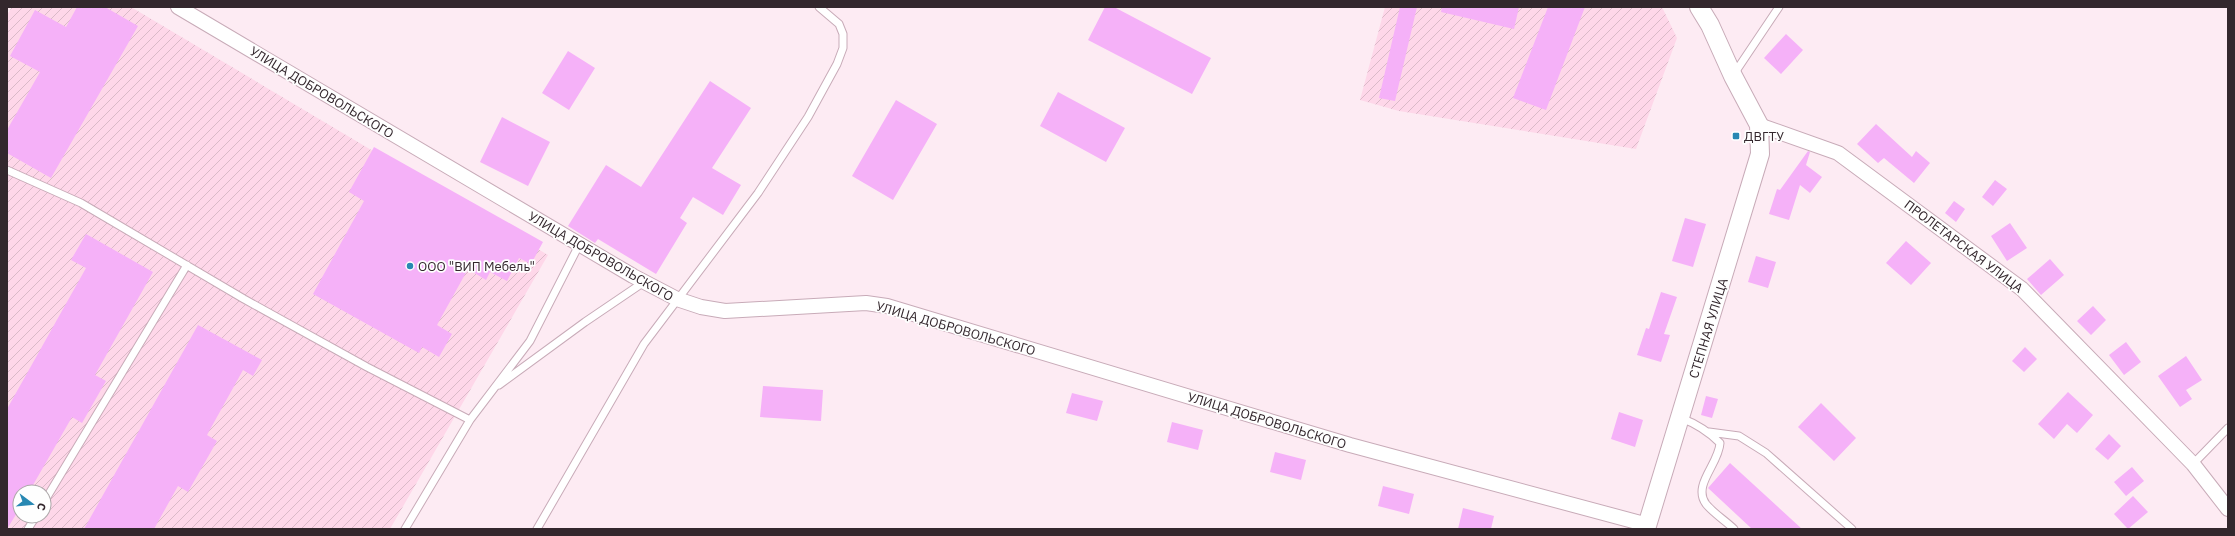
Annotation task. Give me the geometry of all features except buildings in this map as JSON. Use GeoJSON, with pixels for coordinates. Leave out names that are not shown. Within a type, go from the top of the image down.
{"type":"FeatureCollection","features":[{"type":"Feature","properties":{"kind":"street","name":"УЛИЦА ДОБРОВОЛЬСКОГО"},"geometry":{"type":"LineString","coordinates":[[178,7],[579,245],[677,299],[701,307],[725,311],[866,303],[887,306],[1350,445],[1647,527]]}},
{"type":"Feature","properties":{"kind":"street"},"geometry":{"type":"LineString","coordinates":[[1699,7],[1710,24],[1733,76],[1759,125]]}},
{"type":"Feature","properties":{"kind":"street","name":"СТЕПНАЯ УЛИЦА"},"geometry":{"type":"LineString","coordinates":[[1647,527],[1760,154],[1759,125]]}},
{"type":"Feature","properties":{"kind":"street","name":"ПРОЛЕТАРСКАЯ УЛИЦА"},"geometry":{"type":"LineString","coordinates":[[1759,125],[1838,153],[2022,289],[2193,464],[2228,509]]}},
{"type":"Feature","properties":{"kind":"lane"},"geometry":{"type":"LineString","coordinates":[[537,529],[644,344],[758,193],[808,117],[837,64],[843,48],[843,34],[839,24],[819,7]]}},
{"type":"Feature","properties":{"kind":"lane"},"geometry":{"type":"LineString","coordinates":[[1733,76],[1779,7]]}},
{"type":"Feature","properties":{"kind":"lane"},"geometry":{"type":"LineString","coordinates":[[7,170],[81,203],[187,265],[368,367],[470,420]]}},
{"type":"Feature","properties":{"kind":"lane"},"geometry":{"type":"LineString","coordinates":[[405,529],[470,420],[530,341],[579,245]]}},
{"type":"Feature","properties":{"kind":"lane"},"geometry":{"type":"LineString","coordinates":[[52,489],[187,265]]}},
{"type":"Feature","properties":{"kind":"lane"},"geometry":{"type":"LineString","coordinates":[[493,390],[585,322],[644,282]]}},
{"type":"Feature","properties":{"kind":"lane"},"geometry":{"type":"LineString","coordinates":[[1680,418],[1698,425],[1709,432],[1720,444],[1720,453],[1702,486],[1702,495],[1706,504],[1734,529]]}},
{"type":"Feature","properties":{"kind":"lane"},"geometry":{"type":"LineString","coordinates":[[2193,464],[2228,428]]}},
{"type":"Feature","properties":{"kind":"lane"},"geometry":{"type":"LineString","coordinates":[[1709,432],[1739,436],[1766,453],[1852,529]]}},
{"type":"Feature","properties":{"kind":"shaded area"},"geometry":{"type":"Polygon","coordinates":[[[12,7],[131,7],[548,255],[390,529],[7,529],[7,15],[12,7]]]}},
{"type":"Feature","properties":{"kind":"shaded area"},"geometry":{"type":"Polygon","coordinates":[[[1385,7],[1662,7],[1677,38],[1636,149],[1399,111],[1360,100],[1385,7]]]}},
{"type":"Feature","properties":{"kind":"place","name":"ДВГТУ"},"geometry":{"type":"Point","coordinates":[1736,136]}},
{"type":"Feature","properties":{"kind":"place","name":"ООО \"ВИП Мебель\""},"geometry":{"type":"Point","coordinates":[410,266]}}]}
